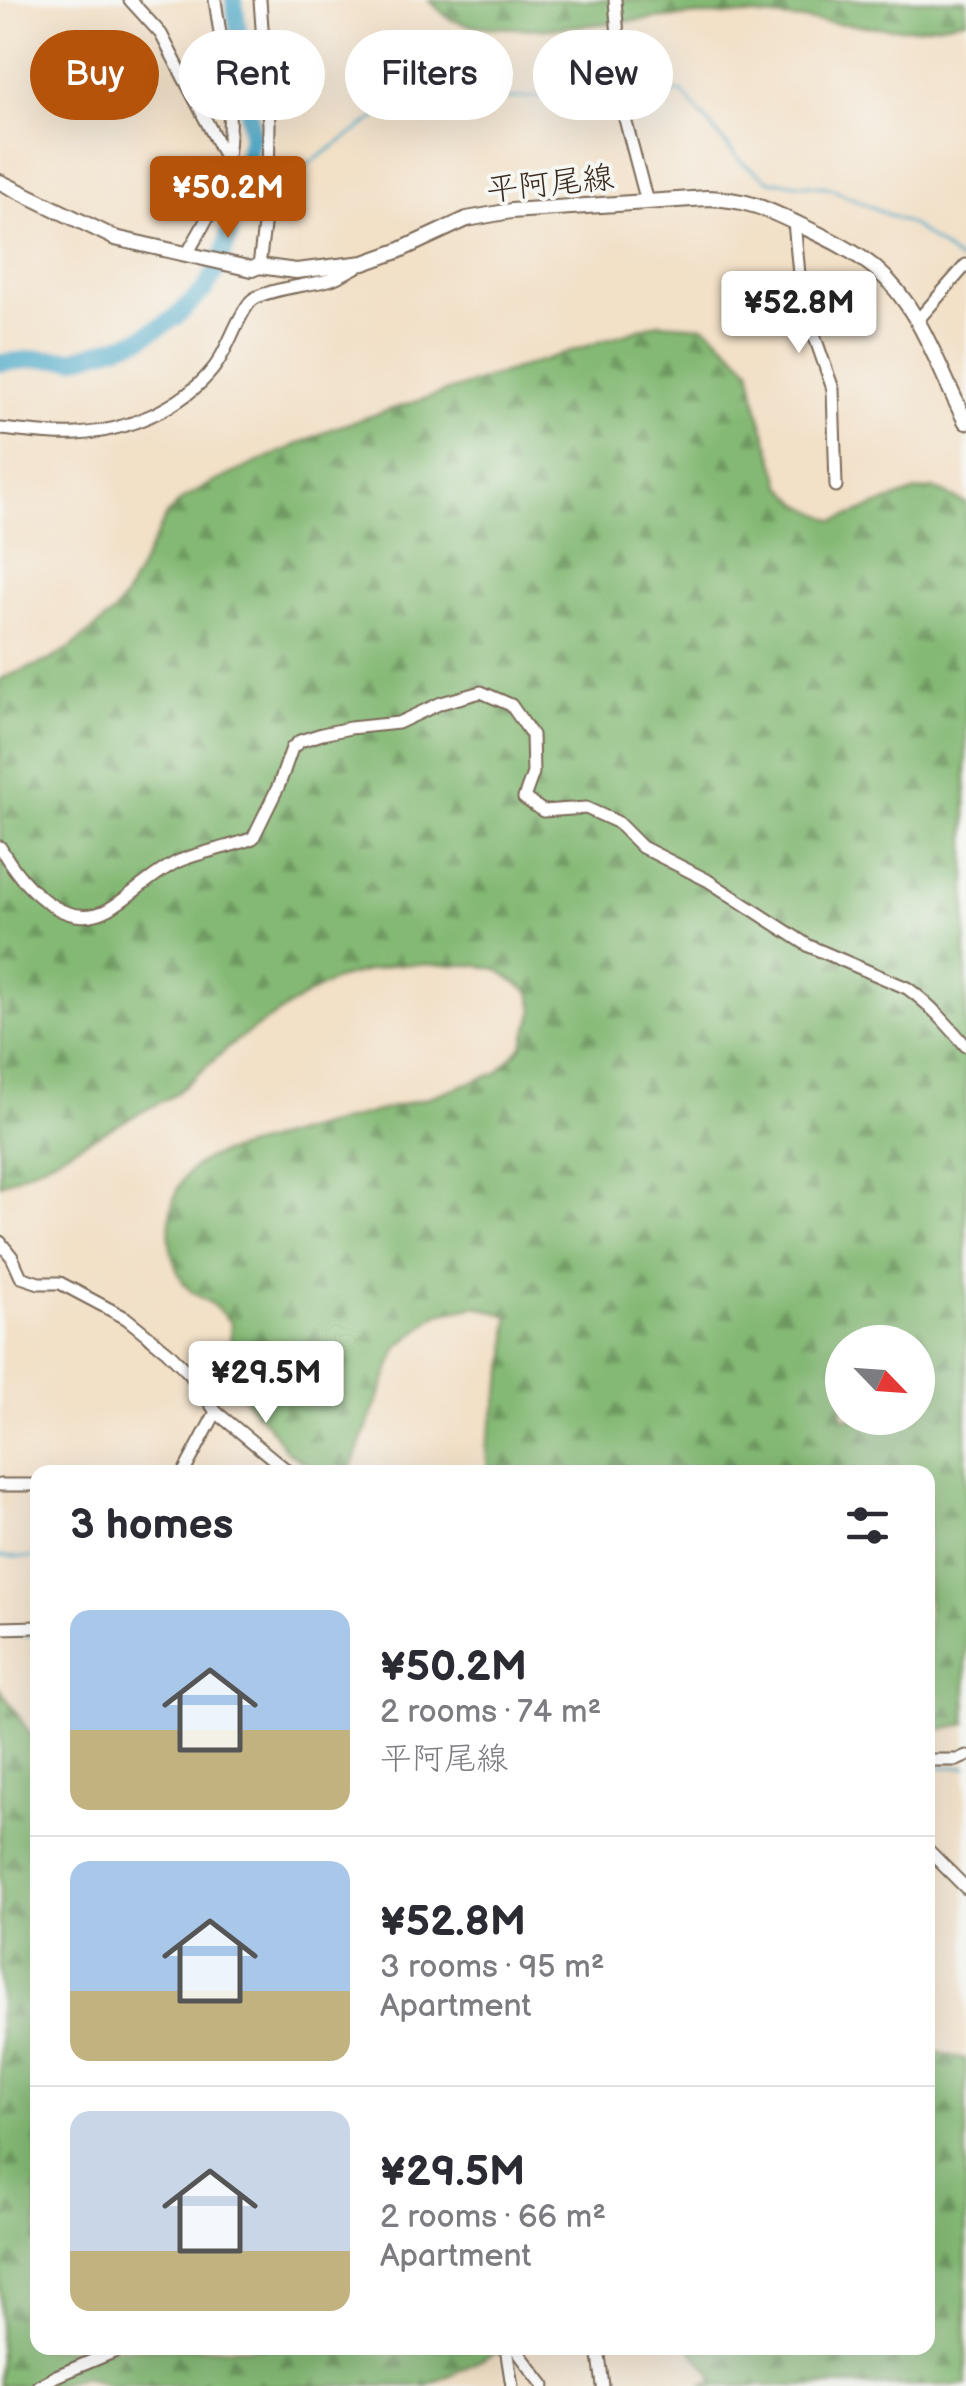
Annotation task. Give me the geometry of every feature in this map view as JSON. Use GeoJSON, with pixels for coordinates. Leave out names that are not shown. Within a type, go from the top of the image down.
{"type":"FeatureCollection","features":[{"type":"Feature","properties":{"kind":"main road","name":"平阿尾線"},"geometry":{"type":"LineString","coordinates":[[0,182],[115,238],[255,267],[296,271],[364,264],[467,219],[511,211],[727,198],[760,205],[876,268],[918,322],[966,422]]}},
{"type":"Feature","properties":{"kind":"street"},"geometry":{"type":"LineString","coordinates":[[130,0],[161,34],[227,160]]}},
{"type":"Feature","properties":{"kind":"street"},"geometry":{"type":"LineString","coordinates":[[191,255],[218,195],[227,160],[231,116],[215,0]]}},
{"type":"Feature","properties":{"kind":"street"},"geometry":{"type":"LineString","coordinates":[[255,267],[268,194],[269,124],[260,0]]}},
{"type":"Feature","properties":{"kind":"street"},"geometry":{"type":"LineString","coordinates":[[615,0],[625,119],[647,202]]}},
{"type":"Feature","properties":{"kind":"street"},"geometry":{"type":"LineString","coordinates":[[794,222],[810,326],[833,389],[836,486]]}},
{"type":"Feature","properties":{"kind":"street"},"geometry":{"type":"LineString","coordinates":[[0,429],[75,435],[134,422],[177,402],[198,386],[217,365],[252,300],[266,293],[333,278],[364,264]]}},
{"type":"Feature","properties":{"kind":"street"},"geometry":{"type":"LineString","coordinates":[[918,322],[966,265]]}},
{"type":"Feature","properties":{"kind":"street"},"geometry":{"type":"LineString","coordinates":[[784,276],[799,274]]}},
{"type":"Feature","properties":{"kind":"street"},"geometry":{"type":"LineString","coordinates":[[0,847],[25,884],[40,898],[72,914],[85,916],[105,911],[176,862],[253,838],[280,786],[292,748],[300,742],[350,728],[398,723],[441,703],[481,692],[511,705],[527,725],[532,735],[533,773],[524,798],[543,812],[586,808],[617,822],[642,847],[707,880],[810,946],[919,996],[966,1046]]}},
{"type":"Feature","properties":{"kind":"street"},"geometry":{"type":"LineString","coordinates":[[0,1242],[21,1277],[39,1284],[60,1284],[126,1318],[150,1337],[190,1374],[216,1412],[280,1465]]}},
{"type":"Feature","properties":{"kind":"street"},"geometry":{"type":"LineString","coordinates":[[188,1465],[216,1412]]}},
{"type":"Feature","properties":{"kind":"street"},"geometry":{"type":"LineString","coordinates":[[0,1485],[30,1486]]}},
{"type":"Feature","properties":{"kind":"street"},"geometry":{"type":"LineString","coordinates":[[0,1628],[30,1627]]}},
{"type":"Feature","properties":{"kind":"street"},"geometry":{"type":"LineString","coordinates":[[935,1760],[966,1756]]}},
{"type":"Feature","properties":{"kind":"street"},"geometry":{"type":"LineString","coordinates":[[935,1857],[966,1888]]}},
{"type":"Feature","properties":{"kind":"street"},"geometry":{"type":"LineString","coordinates":[[38,2386],[106,2355]]}},
{"type":"Feature","properties":{"kind":"street"},"geometry":{"type":"LineString","coordinates":[[507,2355],[512,2386]]}},
{"type":"Feature","properties":{"kind":"street"},"geometry":{"type":"LineString","coordinates":[[521,2355],[544,2386]]}},
{"type":"Feature","properties":{"kind":"street"},"geometry":{"type":"LineString","coordinates":[[599,2355],[603,2386]]}},
{"type":"Feature","properties":{"kind":"green space"},"geometry":{"type":"Polygon","coordinates":[[[429,0],[966,0],[966,20],[887,28],[753,15],[698,15],[543,29],[468,25],[449,19],[429,0]]]}},
{"type":"Feature","properties":{"kind":"green space"},"geometry":{"type":"Polygon","coordinates":[[[658,323],[704,326],[750,368],[759,414],[782,485],[800,504],[835,521],[916,491],[934,489],[966,503],[966,1724],[935,1731],[935,1465],[487,1465],[486,1447],[507,1359],[509,1316],[477,1306],[438,1314],[398,1347],[353,1465],[308,1465],[287,1451],[229,1381],[231,1323],[188,1288],[174,1261],[171,1211],[182,1181],[197,1165],[219,1154],[426,1098],[497,1073],[523,1045],[534,1010],[531,993],[497,969],[477,965],[394,964],[336,979],[237,1040],[174,1095],[0,1184],[0,679],[68,650],[114,613],[167,515],[183,499],[334,428],[658,323]]]}},
{"type":"Feature","properties":{"kind":"green space"},"geometry":{"type":"Polygon","coordinates":[[[0,1689],[30,1734],[30,2355],[491,2355],[427,2386],[109,2386],[85,2377],[51,2386],[0,2386],[0,1689]]]}},
{"type":"Feature","properties":{"kind":"green space"},"geometry":{"type":"Polygon","coordinates":[[[935,2052],[966,2060],[966,2385],[701,2386],[716,2380],[696,2355],[935,2355],[935,2052]]]}},
{"type":"Feature","properties":{"kind":"waterway"},"geometry":{"type":"LineString","coordinates":[[0,363],[74,359],[140,339],[176,317],[204,290],[215,273],[224,252],[252,136],[234,0]]}},
{"type":"Feature","properties":{"kind":"waterway"},"geometry":{"type":"LineString","coordinates":[[673,92],[682,92],[741,162],[770,181],[828,187],[915,227],[961,262]]}},
{"type":"Feature","properties":{"kind":"waterway"},"geometry":{"type":"LineString","coordinates":[[274,188],[397,103],[533,98]]}},
{"type":"Feature","properties":{"kind":"waterway"},"geometry":{"type":"LineString","coordinates":[[233,216],[264,195]]}},
{"type":"Feature","properties":{"kind":"waterway"},"geometry":{"type":"LineString","coordinates":[[0,1556],[30,1558]]}},
{"type":"Feature","properties":{"kind":"waterway"},"geometry":{"type":"LineString","coordinates":[[0,1634],[30,1636]]}},
{"type":"Feature","properties":{"kind":"waterway"},"geometry":{"type":"LineString","coordinates":[[935,1767],[966,1767]]}}]}
